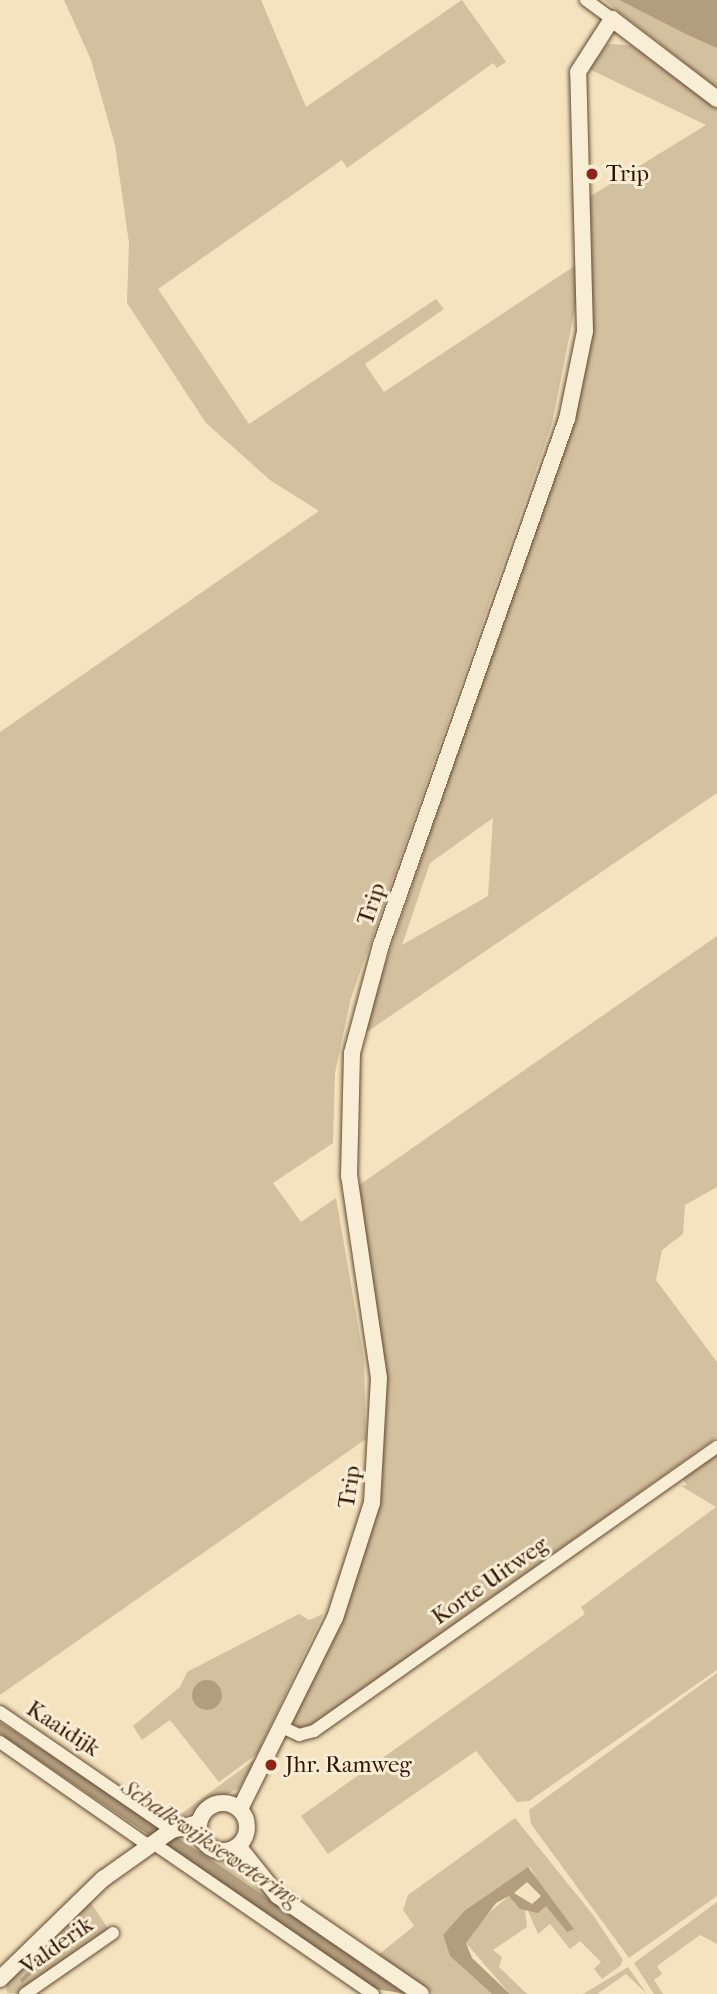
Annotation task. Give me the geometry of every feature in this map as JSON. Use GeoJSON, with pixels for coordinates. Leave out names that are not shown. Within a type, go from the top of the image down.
{"type":"FeatureCollection","features":[{"type":"Feature","properties":{"kind":"street"},"geometry":{"type":"LineString","coordinates":[[586,0],[717,99]]}},
{"type":"Feature","properties":{"kind":"street","name":"Trip"},"geometry":{"type":"LineString","coordinates":[[240,1809],[284,1728],[354,1570],[377,1462],[378,1367],[346,1127],[352,1053],[381,945],[567,419],[585,331],[578,72],[612,19]]}},
{"type":"Feature","properties":{"kind":"street","name":"Korte Uitweg"},"geometry":{"type":"LineString","coordinates":[[284,1728],[299,1735],[314,1731],[717,1447]]}},
{"type":"Feature","properties":{"kind":"street","name":"Kaaidijk"},"geometry":{"type":"LineString","coordinates":[[0,1712],[160,1838]]}},
{"type":"Feature","properties":{"kind":"street"},"geometry":{"type":"LineString","coordinates":[[0,1742],[160,1838],[373,1994]]}},
{"type":"Feature","properties":{"kind":"street"},"geometry":{"type":"LineString","coordinates":[[0,1979],[70,1908],[160,1838],[199,1823],[217,1803],[240,1809],[248,1831],[238,1846]]}},
{"type":"Feature","properties":{"kind":"street"},"geometry":{"type":"LineString","coordinates":[[199,1823],[209,1847],[238,1846]]}},
{"type":"Feature","properties":{"kind":"street"},"geometry":{"type":"LineString","coordinates":[[238,1846],[278,1896],[421,1994]]}},
{"type":"Feature","properties":{"kind":"street","name":"Valderik"},"geometry":{"type":"LineString","coordinates":[[25,1994],[113,1933]]}},
{"type":"Feature","properties":{"kind":"shaded area"},"geometry":{"type":"Polygon","coordinates":[[[64,0],[261,0],[306,107],[462,0],[506,62],[497,68],[493,63],[347,168],[342,160],[158,289],[249,424],[436,299],[444,309],[365,364],[384,392],[576,265],[576,303],[552,424],[351,998],[335,1073],[333,1143],[273,1183],[301,1222],[336,1198],[364,1359],[366,1439],[0,1695],[0,732],[319,511],[270,480],[206,423],[127,303],[129,243],[115,145],[91,60],[64,0]]]}},
{"type":"Feature","properties":{"kind":"shaded area"},"geometry":{"type":"Polygon","coordinates":[[[604,0],[619,0],[717,48],[717,88],[604,0]]]}},
{"type":"Feature","properties":{"kind":"shaded area"},"geometry":{"type":"Polygon","coordinates":[[[619,0],[717,0],[717,48],[686,34],[619,0]]]}},
{"type":"Feature","properties":{"kind":"shaded area"},"geometry":{"type":"Polygon","coordinates":[[[608,44],[631,45],[717,108],[717,793],[361,1036],[514,586],[591,312],[589,197],[706,125],[589,69],[608,44]],[[493,818],[430,863],[402,945],[488,896],[493,818]]]}},
{"type":"Feature","properties":{"kind":"shaded area"},"geometry":{"type":"Polygon","coordinates":[[[717,936],[717,1187],[685,1205],[683,1234],[662,1250],[656,1280],[717,1362],[717,1437],[310,1727],[296,1728],[293,1720],[362,1561],[384,1445],[384,1363],[355,1188],[717,936]]]}},
{"type":"Feature","properties":{"kind":"shaded area"},"geometry":{"type":"Polygon","coordinates":[[[717,1451],[717,1670],[529,1801],[517,1802],[476,1751],[328,1854],[301,1816],[585,1614],[581,1607],[716,1507],[681,1486],[687,1485],[681,1477],[717,1451]]]}},
{"type":"Feature","properties":{"kind":"shaded area"},"geometry":{"type":"Polygon","coordinates":[[[299,1614],[309,1620],[323,1614],[257,1754],[219,1782],[170,1720],[142,1740],[133,1726],[180,1687],[187,1672],[299,1614]]]}},
{"type":"Feature","properties":{"kind":"shaded area"},"geometry":{"type":"Polygon","coordinates":[[[717,1673],[717,1896],[629,1958],[531,1824],[529,1810],[717,1673]]]}},
{"type":"Feature","properties":{"kind":"shaded area"},"geometry":{"type":"Polygon","coordinates":[[[207,1680],[218,1684],[222,1695],[218,1706],[207,1710],[196,1706],[192,1695],[196,1684],[207,1680]]]}},
{"type":"Feature","properties":{"kind":"shaded area"},"geometry":{"type":"Polygon","coordinates":[[[0,1722],[225,1869],[406,1994],[376,1989],[0,1734],[0,1722]]]}},
{"type":"Feature","properties":{"kind":"shaded area"},"geometry":{"type":"Polygon","coordinates":[[[258,1757],[239,1788],[173,1822],[150,1809],[155,1797],[152,1808],[174,1819],[258,1757]]]}},
{"type":"Feature","properties":{"kind":"shaded area"},"geometry":{"type":"Polygon","coordinates":[[[515,1818],[593,1915],[623,1960],[620,1966],[602,1979],[594,1969],[601,1962],[580,1941],[570,1949],[550,1924],[538,1934],[528,1911],[546,1905],[567,1932],[530,1867],[464,1911],[443,1935],[450,1956],[492,1994],[434,1994],[377,1956],[414,1926],[403,1910],[408,1895],[515,1818]]]}},
{"type":"Feature","properties":{"kind":"shaded area"},"geometry":{"type":"Polygon","coordinates":[[[189,1835],[208,1853],[232,1860],[248,1882],[413,1994],[172,1837],[189,1835]]]}},
{"type":"Feature","properties":{"kind":"shaded area"},"geometry":{"type":"Polygon","coordinates":[[[528,1867],[574,1929],[567,1932],[546,1906],[538,1913],[520,1909],[509,1896],[496,1903],[466,1943],[472,1958],[510,1994],[492,1994],[450,1956],[443,1935],[464,1911],[528,1867]],[[527,1882],[514,1893],[532,1904],[541,1896],[527,1882]]]}},
{"type":"Feature","properties":{"kind":"shaded area"},"geometry":{"type":"Polygon","coordinates":[[[509,1896],[525,1910],[527,1927],[493,1950],[502,1957],[499,1967],[527,1994],[510,1994],[466,1943],[472,1927],[509,1896]]]}},
{"type":"Feature","properties":{"kind":"shaded area"},"geometry":{"type":"Polygon","coordinates":[[[89,1900],[109,1930],[19,1994],[7,1993],[6,1982],[89,1900]]]}},
{"type":"Feature","properties":{"kind":"shaded area"},"geometry":{"type":"Polygon","coordinates":[[[717,1902],[717,1944],[700,1935],[657,1966],[662,1974],[654,1980],[663,1994],[654,1994],[634,1963],[717,1902]]]}},
{"type":"Feature","properties":{"kind":"shaded area"},"geometry":{"type":"Polygon","coordinates":[[[78,1919],[82,1926],[22,1983],[20,1980],[78,1919]]]}},
{"type":"Feature","properties":{"kind":"shaded area"},"geometry":{"type":"Polygon","coordinates":[[[628,1967],[647,1994],[626,1974],[597,1994],[583,1994],[628,1967]]]}},
{"type":"Feature","properties":{"kind":"place","name":"Trip"},"geometry":{"type":"Point","coordinates":[592,174]}},
{"type":"Feature","properties":{"kind":"place","name":"Jhr. Ramweg"},"geometry":{"type":"Point","coordinates":[271,1765]}},
{"type":"Feature","properties":{"kind":"water label","name":"Schalkwijksewetering"},"geometry":{"type":"Point","coordinates":[210,1843]}}]}
